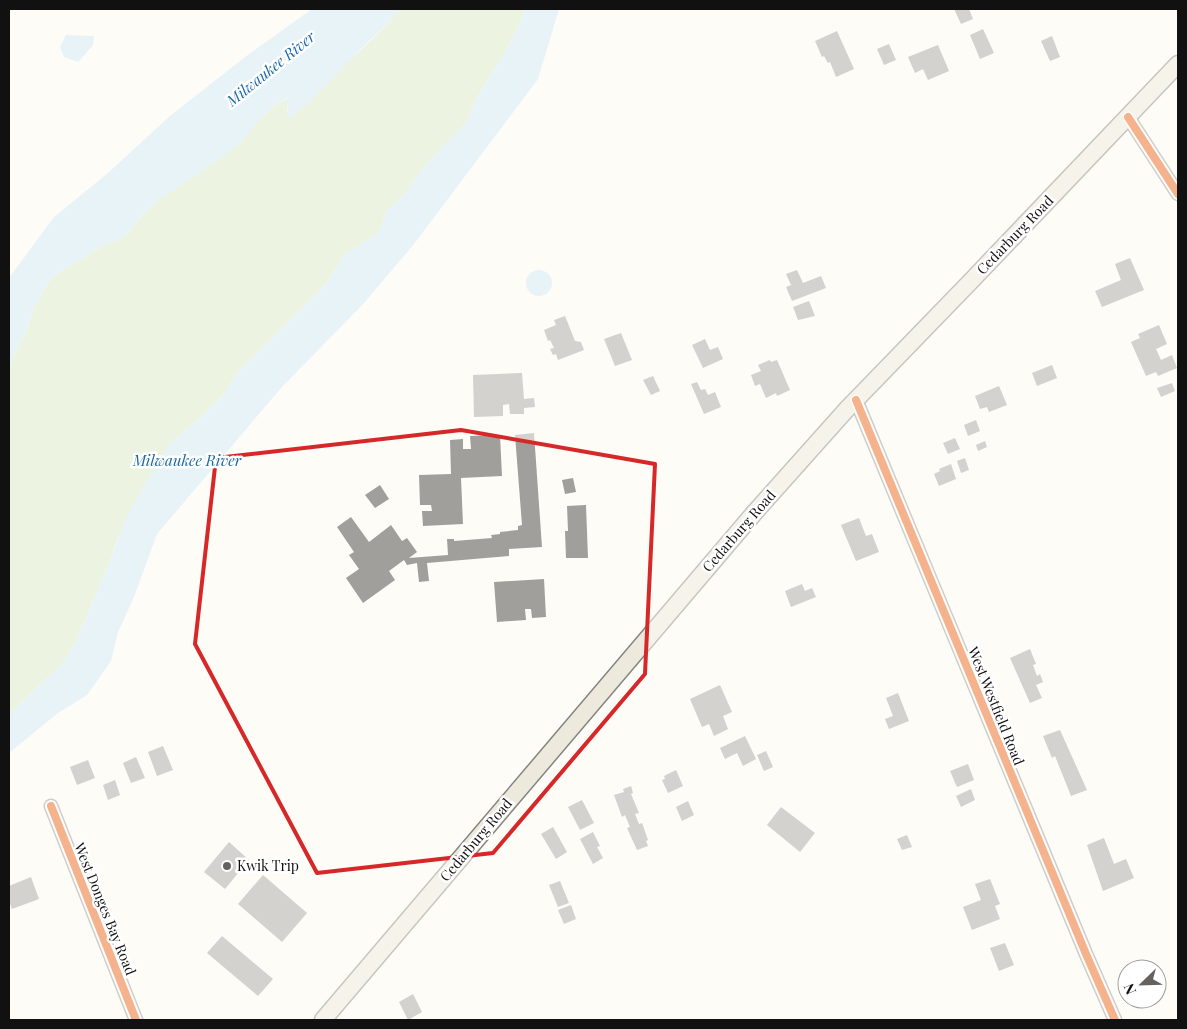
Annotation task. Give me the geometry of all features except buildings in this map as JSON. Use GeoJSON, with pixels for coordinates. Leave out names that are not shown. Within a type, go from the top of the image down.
{"type":"FeatureCollection","features":[{"type":"Feature","properties":{"kind":"main road","name":"Cedarburg Road"},"geometry":{"type":"LineString","coordinates":[[323,1020],[749,519],[856,400],[1178,64]]}},
{"type":"Feature","properties":{"kind":"street"},"geometry":{"type":"LineString","coordinates":[[1128,117],[1178,194]]}},
{"type":"Feature","properties":{"kind":"street","name":"West Westfield Road"},"geometry":{"type":"LineString","coordinates":[[856,400],[1115,1020]]}},
{"type":"Feature","properties":{"kind":"street","name":"West Donges Bay Road"},"geometry":{"type":"LineString","coordinates":[[51,806],[136,1020]]}},
{"type":"Feature","properties":{"kind":"highlighted area"},"geometry":{"type":"Polygon","coordinates":[[[461,430],[655,464],[645,674],[493,853],[317,873],[195,644],[216,458],[461,430]]]}},
{"type":"Feature","properties":{"kind":"green space"},"geometry":{"type":"Polygon","coordinates":[[[400,9],[525,9],[520,24],[504,54],[474,102],[467,122],[427,163],[406,192],[386,212],[379,232],[343,256],[326,284],[238,372],[223,395],[197,421],[169,444],[118,538],[76,641],[63,663],[9,714],[9,365],[26,332],[34,307],[52,277],[101,247],[124,237],[156,202],[258,121],[274,106],[288,98],[287,113],[361,50],[400,9]]]}},
{"type":"Feature","properties":{"kind":"water","name":"Milwaukee River"},"geometry":{"type":"Polygon","coordinates":[[[312,9],[400,9],[324,88],[288,120],[287,98],[274,106],[258,121],[242,141],[224,156],[156,202],[124,237],[101,247],[52,277],[34,307],[26,332],[9,365],[9,278],[54,217],[108,173],[170,116],[249,54],[312,9]]]}},
{"type":"Feature","properties":{"kind":"water","name":"Milwaukee River"},"geometry":{"type":"Polygon","coordinates":[[[525,9],[559,9],[538,79],[414,244],[364,303],[281,388],[157,534],[134,597],[118,632],[111,661],[87,695],[58,713],[9,753],[9,714],[63,663],[76,641],[109,564],[127,515],[169,444],[197,421],[223,395],[238,372],[326,284],[343,256],[379,232],[386,212],[406,192],[427,163],[467,122],[474,102],[504,54],[520,24],[525,9]]]}},
{"type":"Feature","properties":{"kind":"water"},"geometry":{"type":"Polygon","coordinates":[[[66,35],[94,36],[93,45],[78,62],[64,57],[60,47],[66,35]]]}},
{"type":"Feature","properties":{"kind":"water"},"geometry":{"type":"Polygon","coordinates":[[[539,270],[548,274],[552,283],[548,292],[539,296],[530,292],[526,283],[530,274],[539,270]]]}},
{"type":"Feature","properties":{"kind":"cycle path"},"geometry":{"type":"LineString","coordinates":[[1128,117],[1178,194]]}},
{"type":"Feature","properties":{"kind":"cycle path"},"geometry":{"type":"LineString","coordinates":[[856,400],[1115,1020]]}},
{"type":"Feature","properties":{"kind":"cycle path"},"geometry":{"type":"LineString","coordinates":[[51,806],[136,1020]]}},
{"type":"Feature","properties":{"kind":"place","name":"Kwik Trip"},"geometry":{"type":"Point","coordinates":[227,866]}}]}
